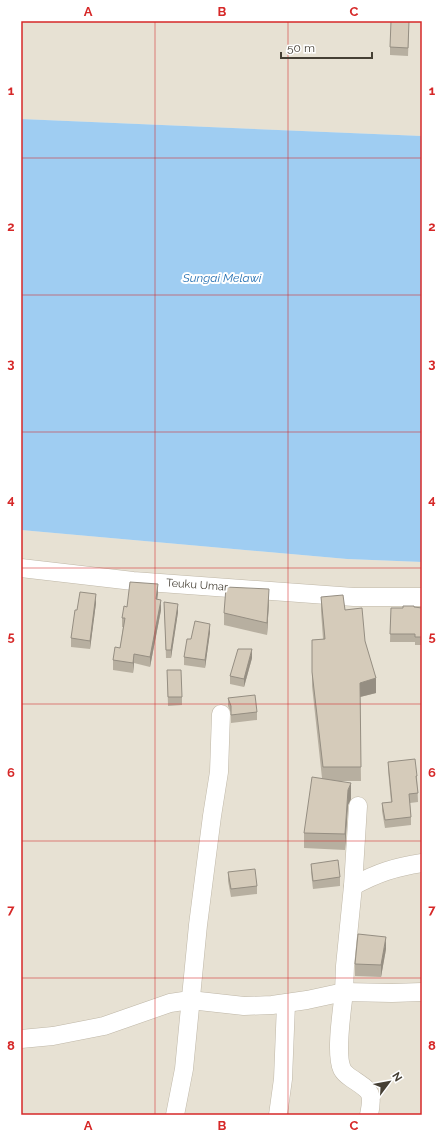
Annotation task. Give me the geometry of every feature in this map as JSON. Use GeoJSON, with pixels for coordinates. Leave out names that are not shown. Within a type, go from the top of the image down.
{"type":"FeatureCollection","features":[{"type":"Feature","properties":{"kind":"street","name":"Teuku Umar"},"geometry":{"type":"LineString","coordinates":[[21,568],[133,580],[354,597],[422,598]]}},
{"type":"Feature","properties":{"kind":"street"},"geometry":{"type":"LineString","coordinates":[[176,1115],[184,1069],[198,925],[219,772],[220,714]]}},
{"type":"Feature","properties":{"kind":"street"},"geometry":{"type":"LineString","coordinates":[[358,806],[354,886],[345,966],[339,1049],[343,1071],[365,1086],[370,1092],[372,1101],[369,1115]]}},
{"type":"Feature","properties":{"kind":"street"},"geometry":{"type":"LineString","coordinates":[[354,886],[372,875],[393,868],[422,863]]}},
{"type":"Feature","properties":{"kind":"street"},"geometry":{"type":"LineString","coordinates":[[21,1039],[53,1036],[104,1026],[170,1003],[190,1000],[244,1006],[272,1006],[344,992],[422,992]]}},
{"type":"Feature","properties":{"kind":"street"},"geometry":{"type":"LineString","coordinates":[[278,1115],[282,1079],[286,1004]]}},
{"type":"Feature","properties":{"kind":"shaded area"},"geometry":{"type":"Polygon","coordinates":[[[21,21],[422,21],[422,136],[21,119],[21,21]]]}},
{"type":"Feature","properties":{"kind":"shaded area"},"geometry":{"type":"Polygon","coordinates":[[[21,530],[347,559],[422,562],[422,1115],[21,1115],[21,530]]]}},
{"type":"Feature","properties":{"kind":"water","name":"Sungai Melawi"},"geometry":{"type":"Polygon","coordinates":[[[21,119],[422,136],[422,562],[347,559],[21,530],[21,119]]]}},
{"type":"Feature","properties":{"kind":"building"},"geometry":{"type":"Polygon","coordinates":[[[391,21],[409,21],[408,48],[390,47],[391,21]]]}},
{"type":"Feature","properties":{"kind":"building"},"geometry":{"type":"Polygon","coordinates":[[[130,582],[158,584],[156,599],[161,600],[150,657],[134,654],[133,663],[113,660],[115,647],[120,648],[125,618],[122,618],[124,606],[127,607],[130,582]]]}},
{"type":"Feature","properties":{"kind":"building"},"geometry":{"type":"Polygon","coordinates":[[[226,587],[269,589],[267,623],[224,613],[226,587]]]}},
{"type":"Feature","properties":{"kind":"building"},"geometry":{"type":"Polygon","coordinates":[[[80,592],[96,594],[90,641],[71,638],[75,610],[77,610],[80,592]]]}},
{"type":"Feature","properties":{"kind":"building"},"geometry":{"type":"Polygon","coordinates":[[[343,595],[345,610],[362,608],[365,641],[376,678],[360,683],[361,767],[323,767],[312,672],[312,640],[325,639],[321,597],[343,595]]]}},
{"type":"Feature","properties":{"kind":"building"},"geometry":{"type":"Polygon","coordinates":[[[164,602],[178,604],[171,650],[166,650],[164,602]]]}},
{"type":"Feature","properties":{"kind":"building"},"geometry":{"type":"Polygon","coordinates":[[[403,606],[422,608],[422,637],[415,637],[415,634],[390,634],[391,608],[403,608],[403,606]]]}},
{"type":"Feature","properties":{"kind":"building"},"geometry":{"type":"Polygon","coordinates":[[[195,621],[210,624],[205,660],[184,657],[187,639],[191,639],[195,621]]]}},
{"type":"Feature","properties":{"kind":"building"},"geometry":{"type":"Polygon","coordinates":[[[238,649],[252,649],[244,679],[230,676],[238,649]]]}},
{"type":"Feature","properties":{"kind":"building"},"geometry":{"type":"Polygon","coordinates":[[[167,670],[181,670],[182,697],[168,697],[167,670]]]}},
{"type":"Feature","properties":{"kind":"building"},"geometry":{"type":"Polygon","coordinates":[[[255,695],[257,712],[231,715],[231,706],[228,698],[255,695]]]}},
{"type":"Feature","properties":{"kind":"building"},"geometry":{"type":"Polygon","coordinates":[[[415,759],[418,793],[409,794],[411,817],[385,820],[382,803],[392,802],[388,762],[415,759]]]}},
{"type":"Feature","properties":{"kind":"building"},"geometry":{"type":"Polygon","coordinates":[[[312,777],[351,783],[348,790],[345,834],[304,833],[312,777]]]}},
{"type":"Feature","properties":{"kind":"building"},"geometry":{"type":"Polygon","coordinates":[[[338,860],[340,877],[313,881],[311,864],[338,860]]]}},
{"type":"Feature","properties":{"kind":"building"},"geometry":{"type":"Polygon","coordinates":[[[255,869],[257,886],[231,889],[228,872],[255,869]]]}},
{"type":"Feature","properties":{"kind":"building"},"geometry":{"type":"Polygon","coordinates":[[[358,934],[386,937],[381,965],[355,964],[358,934]]]}}]}
